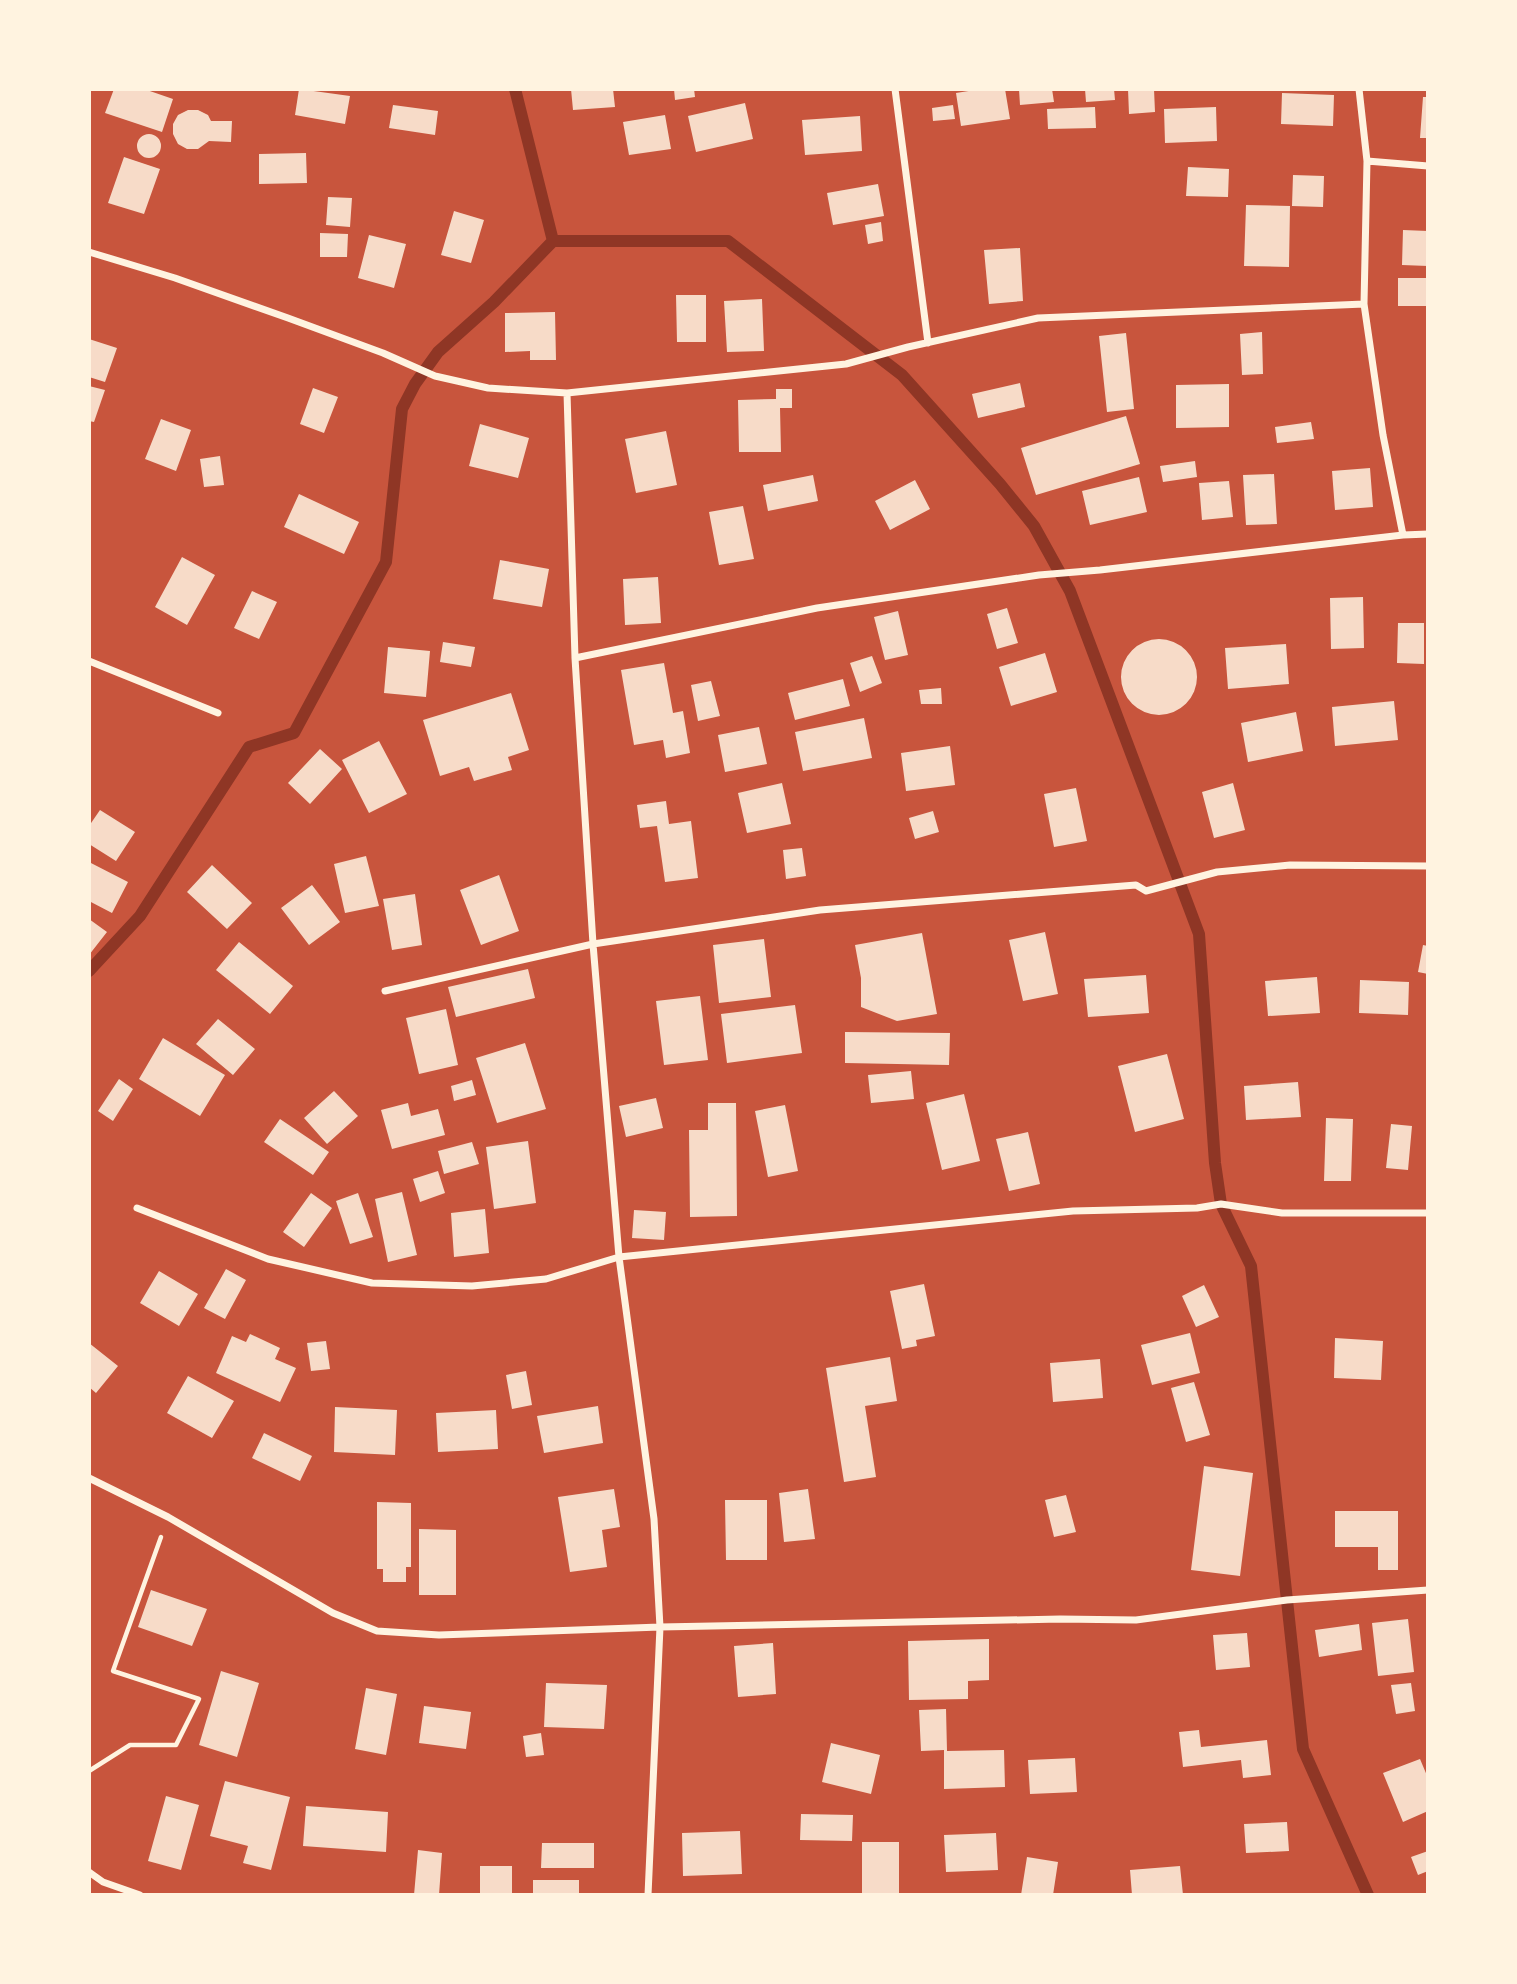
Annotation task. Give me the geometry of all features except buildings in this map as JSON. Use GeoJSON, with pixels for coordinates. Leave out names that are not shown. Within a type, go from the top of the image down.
{"type":"FeatureCollection","features":[{"type":"Feature","properties":{"kind":"street"},"geometry":{"type":"LineString","coordinates":[[895,89],[928,343]]}},
{"type":"Feature","properties":{"kind":"street"},"geometry":{"type":"LineString","coordinates":[[1359,89],[1367,161],[1364,304],[1383,435],[1404,535]]}},
{"type":"Feature","properties":{"kind":"street"},"geometry":{"type":"LineString","coordinates":[[1367,161],[1428,166]]}},
{"type":"Feature","properties":{"kind":"street"},"geometry":{"type":"LineString","coordinates":[[89,252],[238,300],[435,376],[488,388],[567,393],[846,364],[1038,318],[1364,304]]}},
{"type":"Feature","properties":{"kind":"street"},"geometry":{"type":"LineString","coordinates":[[567,393],[575,658],[593,944],[620,1257],[653,1519],[660,1627],[648,1895]]}},
{"type":"Feature","properties":{"kind":"street"},"geometry":{"type":"LineString","coordinates":[[575,658],[817,608],[1039,575],[1428,534]]}},
{"type":"Feature","properties":{"kind":"street"},"geometry":{"type":"LineString","coordinates":[[89,662],[218,713]]}},
{"type":"Feature","properties":{"kind":"street"},"geometry":{"type":"LineString","coordinates":[[385,991],[593,944],[820,910],[1136,885],[1146,891],[1217,872],[1290,865],[1428,866]]}},
{"type":"Feature","properties":{"kind":"street"},"geometry":{"type":"LineString","coordinates":[[137,1208],[268,1259],[372,1283],[472,1286],[546,1279],[620,1257],[1073,1211],[1197,1208],[1221,1204],[1282,1213],[1428,1213]]}},
{"type":"Feature","properties":{"kind":"street"},"geometry":{"type":"LineString","coordinates":[[89,1478],[168,1517],[333,1612],[377,1631],[439,1636],[660,1627],[1136,1619],[1287,1600],[1428,1590]]}},
{"type":"Feature","properties":{"kind":"street"},"geometry":{"type":"LineString","coordinates":[[89,1872],[103,1882],[140,1895]]}},
{"type":"Feature","properties":{"kind":"path"},"geometry":{"type":"LineString","coordinates":[[89,1771],[130,1745],[176,1745],[199,1699],[113,1671],[168,1517]]}},
{"type":"Feature","properties":{"kind":"waterway"},"geometry":{"type":"LineString","coordinates":[[515,89],[553,241]]}},
{"type":"Feature","properties":{"kind":"waterway"},"geometry":{"type":"LineString","coordinates":[[89,971],[140,916],[249,747],[294,733],[386,562],[402,409],[415,384],[438,352],[494,302],[553,241],[728,241],[902,375],[1034,526],[1070,591],[1199,934],[1215,1163],[1221,1204],[1251,1266],[1303,1749],[1368,1895]]}}]}
